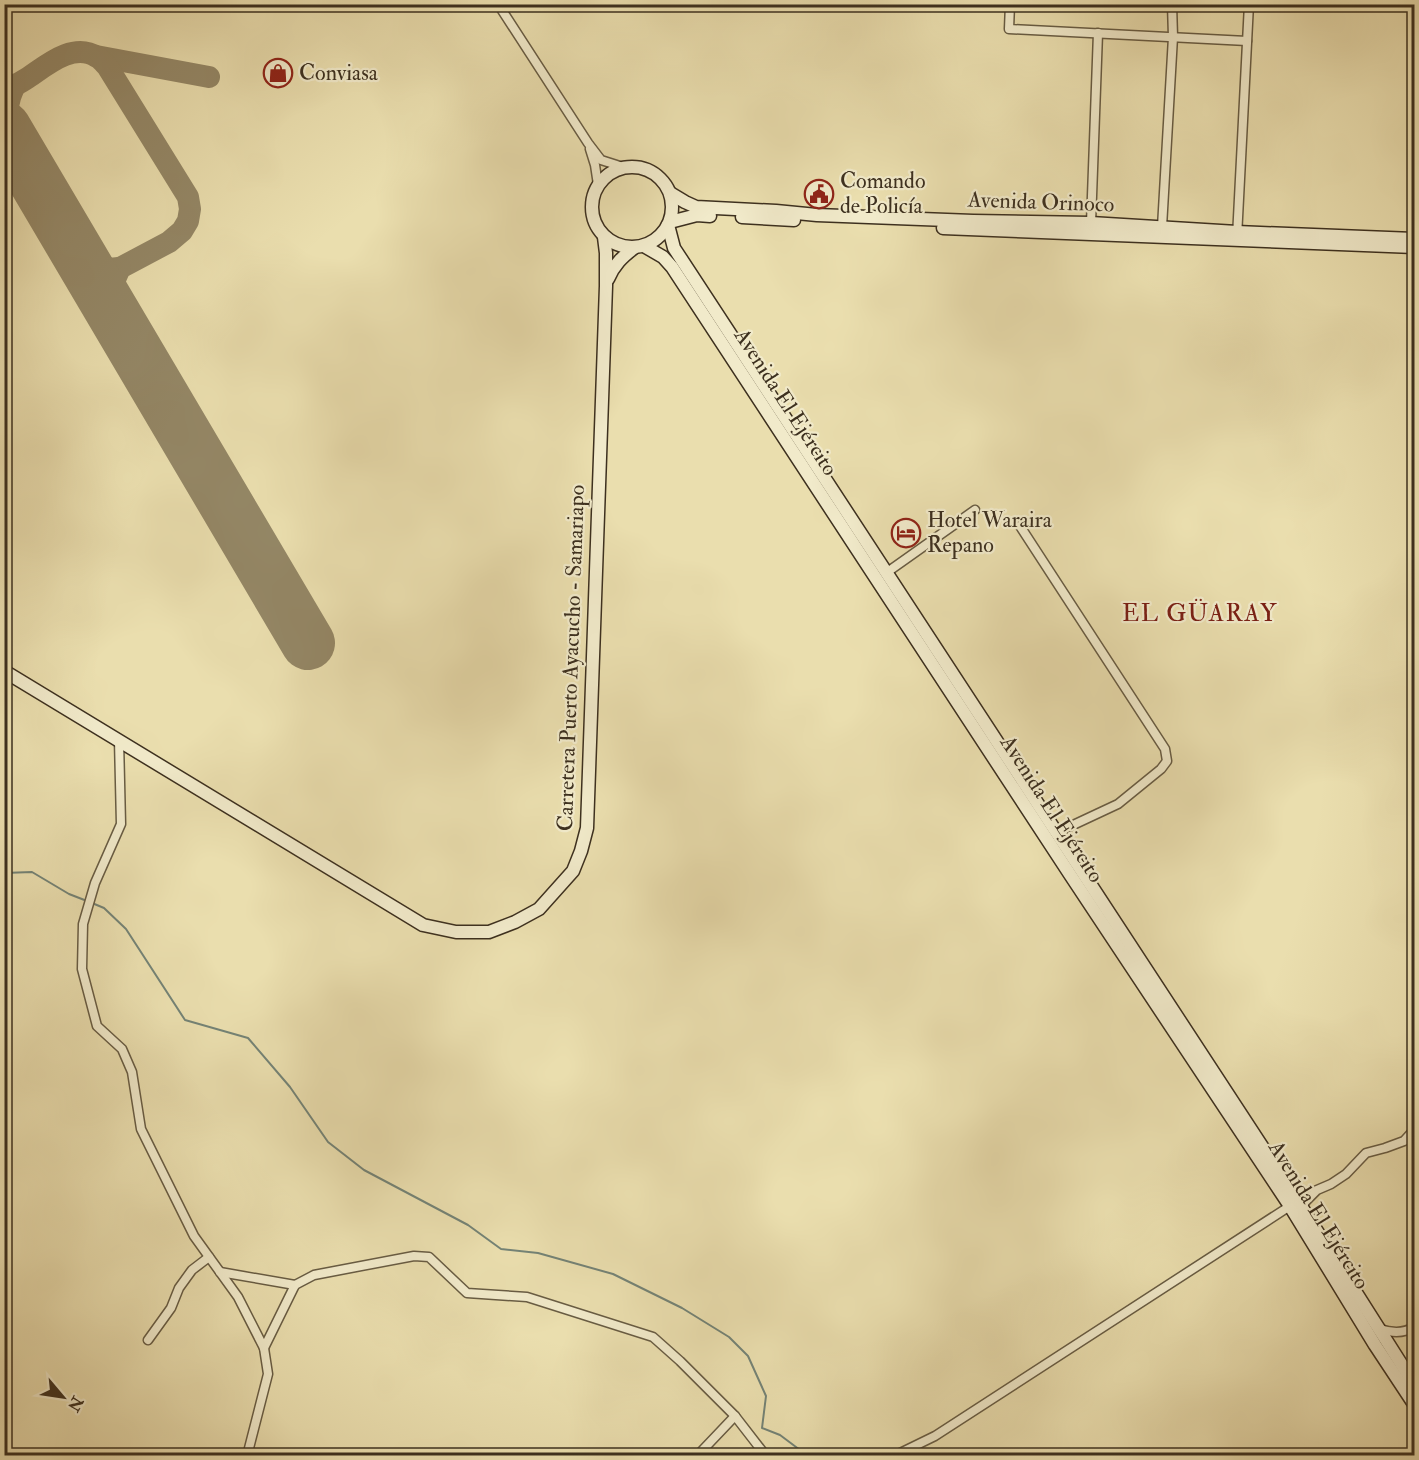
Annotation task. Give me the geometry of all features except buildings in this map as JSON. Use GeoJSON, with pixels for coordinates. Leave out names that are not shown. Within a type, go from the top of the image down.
{"type":"FeatureCollection","features":[{"type":"Feature","properties":{"kind":"street"},"geometry":{"type":"LineString","coordinates":[[498,4],[601,160],[623,167]]}},
{"type":"Feature","properties":{"kind":"street"},"geometry":{"type":"LineString","coordinates":[[1010,4],[1009,29],[1247,41]]}},
{"type":"Feature","properties":{"kind":"street"},"geometry":{"type":"LineString","coordinates":[[1162,227],[1173,37],[1172,4]]}},
{"type":"Feature","properties":{"kind":"street"},"geometry":{"type":"LineString","coordinates":[[1237,237],[1249,4]]}},
{"type":"Feature","properties":{"kind":"street"},"geometry":{"type":"LineString","coordinates":[[1091,223],[1098,33]]}},
{"type":"Feature","properties":{"kind":"street"},"geometry":{"type":"LineString","coordinates":[[588,142],[598,185]]}},
{"type":"Feature","properties":{"kind":"street"},"geometry":{"type":"LineString","coordinates":[[635,166],[647,169],[665,183],[670,194],[672,208],[669,224],[658,238],[639,247],[623,247],[604,237],[594,223],[592,213],[591,204],[598,185],[609,174],[623,167],[635,166]]}},
{"type":"Feature","properties":{"kind":"street","name":"Avenida Orinoco"},"geometry":{"type":"LineString","coordinates":[[670,194],[696,207],[973,221],[1091,223],[1162,227],[1237,237],[1414,247]]}},
{"type":"Feature","properties":{"kind":"street","name":"Avenida Orinoco"},"geometry":{"type":"LineString","coordinates":[[669,224],[698,215],[925,228],[1237,237],[1414,239]]}},
{"type":"Feature","properties":{"kind":"street","name":"Avenida El Ejército"},"geometry":{"type":"LineString","coordinates":[[669,224],[674,248],[1056,833],[1295,1206],[1376,1345],[1414,1404]]}},
{"type":"Feature","properties":{"kind":"street","name":"Carretera Puerto Ayacucho - Samariapo"},"geometry":{"type":"LineString","coordinates":[[4,671],[423,925],[456,932],[489,932],[539,909],[573,871],[587,828],[606,286],[604,237]]}},
{"type":"Feature","properties":{"kind":"street","name":"Carretera Puerto Ayacucho - Samariapo"},"geometry":{"type":"LineString","coordinates":[[606,286],[612,268],[617,262],[639,247]]}},
{"type":"Feature","properties":{"kind":"street","name":"Avenida El Ejército"},"geometry":{"type":"LineString","coordinates":[[639,247],[663,257],[672,267],[1071,876],[1380,1329],[1414,1383]]}},
{"type":"Feature","properties":{"kind":"street"},"geometry":{"type":"LineString","coordinates":[[886,573],[975,510]]}},
{"type":"Feature","properties":{"kind":"street"},"geometry":{"type":"LineString","coordinates":[[1020,526],[1165,749],[1167,761],[1161,769],[1118,804],[1056,833]]}},
{"type":"Feature","properties":{"kind":"street"},"geometry":{"type":"LineString","coordinates":[[119,740],[121,824],[95,883],[83,924],[82,969],[97,1026],[122,1049],[132,1072],[141,1129],[194,1236],[238,1297],[264,1348],[268,1374],[247,1455]]}},
{"type":"Feature","properties":{"kind":"street"},"geometry":{"type":"LineString","coordinates":[[894,1455],[935,1436],[1317,1190],[1331,1184],[1346,1174],[1366,1153],[1404,1141],[1414,1130]]}},
{"type":"Feature","properties":{"kind":"street"},"geometry":{"type":"LineString","coordinates":[[264,1348],[295,1285],[314,1275],[414,1256],[429,1257],[467,1293],[526,1297],[653,1337],[735,1416],[766,1455]]}},
{"type":"Feature","properties":{"kind":"street"},"geometry":{"type":"LineString","coordinates":[[148,1340],[171,1308],[179,1288],[192,1270],[209,1257]]}},
{"type":"Feature","properties":{"kind":"street"},"geometry":{"type":"LineString","coordinates":[[220,1272],[295,1285]]}},
{"type":"Feature","properties":{"kind":"street"},"geometry":{"type":"LineString","coordinates":[[1380,1329],[1398,1332],[1414,1327]]}},
{"type":"Feature","properties":{"kind":"street"},"geometry":{"type":"LineString","coordinates":[[697,1455],[735,1416]]}},
{"type":"Feature","properties":{"kind":"waterway"},"geometry":{"type":"LineString","coordinates":[[4,873],[32,872],[69,894],[87,901]]}},
{"type":"Feature","properties":{"kind":"waterway"},"geometry":{"type":"LineString","coordinates":[[92,903],[104,908],[126,929],[185,1020],[248,1038],[290,1087],[328,1142],[364,1170],[468,1225],[501,1249],[538,1253],[613,1274],[682,1308],[729,1337],[748,1356],[766,1396],[762,1428],[780,1435],[808,1456]]}},
{"type":"Feature","properties":{"kind":"taxiway"},"geometry":{"type":"LineString","coordinates":[[4,88],[18,84],[53,61],[70,53],[88,53],[98,58],[107,66],[188,197],[190,209],[188,221],[182,231],[169,242],[120,268],[112,286],[110,307]]}},
{"type":"Feature","properties":{"kind":"taxiway"},"geometry":{"type":"LineString","coordinates":[[96,56],[209,77]]}},
{"type":"Feature","properties":{"kind":"taxiway"},"geometry":{"type":"LineString","coordinates":[[6,130],[7,113],[14,87]]}},
{"type":"Feature","properties":{"kind":"taxiway"},"geometry":{"type":"LineString","coordinates":[[82,258],[100,267],[120,268]]}},
{"type":"Feature","properties":{"kind":"runway"},"geometry":{"type":"LineString","coordinates":[[4,128],[308,643]]}},
{"type":"Feature","properties":{"kind":"place","name":"Conviasa"},"geometry":{"type":"Point","coordinates":[278,73]}},
{"type":"Feature","properties":{"kind":"place","name":"Comando de Policía"},"geometry":{"type":"Point","coordinates":[819,194]}},
{"type":"Feature","properties":{"kind":"place","name":"Hotel Waraira Repano"},"geometry":{"type":"Point","coordinates":[906,533]}},
{"type":"Feature","properties":{"kind":"district","name":"EL GÜARAY"},"geometry":{"type":"Point","coordinates":[1200,613]}}]}
